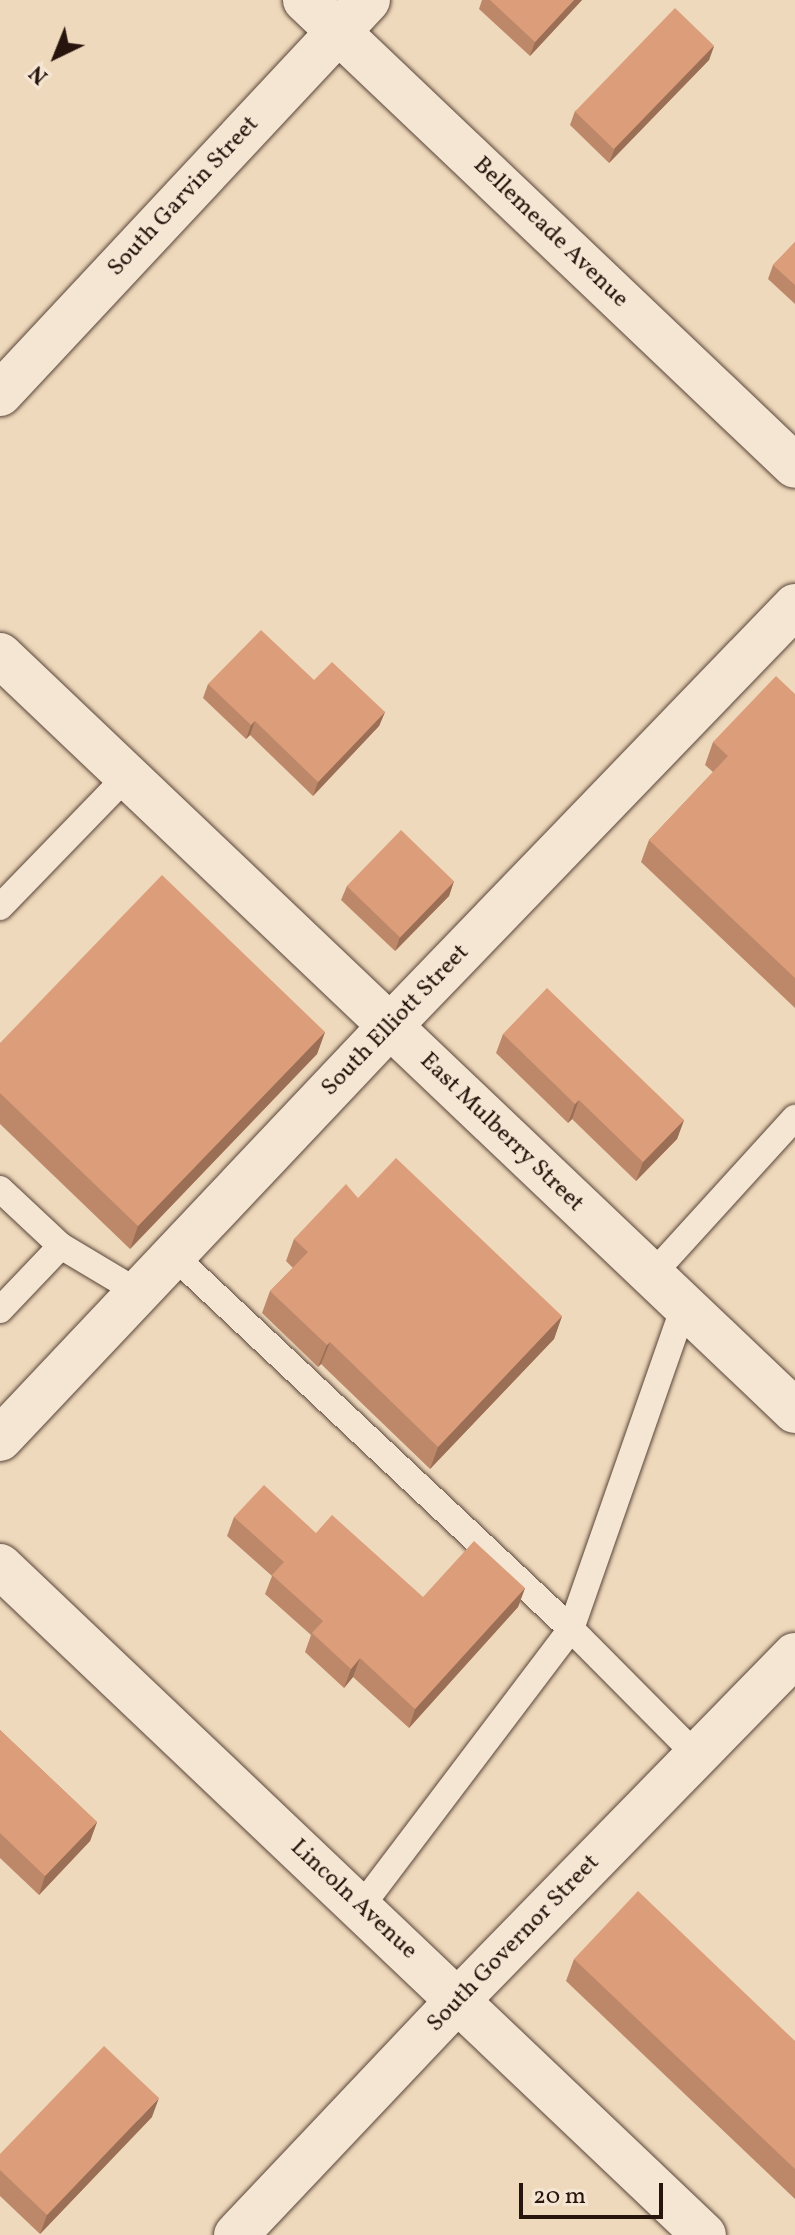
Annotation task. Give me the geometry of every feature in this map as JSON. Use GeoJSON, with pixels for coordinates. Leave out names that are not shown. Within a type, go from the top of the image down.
{"type":"FeatureCollection","features":[{"type":"Feature","properties":{"kind":"street","name":"Bellemeade Avenue"},"geometry":{"type":"LineString","coordinates":[[305,0],[795,466]]}},
{"type":"Feature","properties":{"kind":"street","name":"South Garvin Street"},"geometry":{"type":"LineString","coordinates":[[0,394],[368,0]]}},
{"type":"Feature","properties":{"kind":"street","name":"South Elliott Street"},"geometry":{"type":"LineString","coordinates":[[0,1439],[389,1027],[795,606]]}},
{"type":"Feature","properties":{"kind":"street","name":"East Mulberry Street"},"geometry":{"type":"LineString","coordinates":[[0,655],[795,1411]]}},
{"type":"Feature","properties":{"kind":"street","name":"Lincoln Avenue"},"geometry":{"type":"LineString","coordinates":[[0,1566],[704,2235]]}},
{"type":"Feature","properties":{"kind":"street","name":"South Governor Street"},"geometry":{"type":"LineString","coordinates":[[236,2235],[458,2000],[795,1655]]}},
{"type":"Feature","properties":{"kind":"lane"},"geometry":{"type":"LineString","coordinates":[[0,907],[126,777]]}},
{"type":"Feature","properties":{"kind":"lane"},"geometry":{"type":"LineString","coordinates":[[651,1276],[795,1118]]}},
{"type":"Feature","properties":{"kind":"lane"},"geometry":{"type":"LineString","coordinates":[[0,1189],[61,1246],[138,1292]]}},
{"type":"Feature","properties":{"kind":"lane"},"geometry":{"type":"LineString","coordinates":[[0,1310],[61,1246]]}},
{"type":"Feature","properties":{"kind":"lane"},"geometry":{"type":"LineString","coordinates":[[173,1255],[571,1629],[697,1756]]}},
{"type":"Feature","properties":{"kind":"lane"},"geometry":{"type":"LineString","coordinates":[[360,1908],[571,1629],[684,1306]]}},
{"type":"Feature","properties":{"kind":"building"},"geometry":{"type":"Polygon","coordinates":[[[490,0],[574,0],[535,42],[490,0]]]}},
{"type":"Feature","properties":{"kind":"building"},"geometry":{"type":"Polygon","coordinates":[[[675,8],[714,46],[614,149],[575,112],[675,8]]]}},
{"type":"Feature","properties":{"kind":"building"},"geometry":{"type":"Polygon","coordinates":[[[795,242],[795,285],[773,265],[795,242]]]}},
{"type":"Feature","properties":{"kind":"building"},"geometry":{"type":"Polygon","coordinates":[[[261,630],[314,680],[332,662],[385,712],[318,782],[255,721],[251,725],[208,684],[261,630]]]}},
{"type":"Feature","properties":{"kind":"building"},"geometry":{"type":"Polygon","coordinates":[[[776,676],[795,694],[795,978],[649,840],[728,756],[713,742],[776,676]]]}},
{"type":"Feature","properties":{"kind":"building"},"geometry":{"type":"Polygon","coordinates":[[[401,830],[454,881],[400,938],[347,886],[401,830]]]}},
{"type":"Feature","properties":{"kind":"building"},"geometry":{"type":"Polygon","coordinates":[[[162,875],[325,1032],[138,1226],[0,1093],[0,1043],[162,875]]]}},
{"type":"Feature","properties":{"kind":"building"},"geometry":{"type":"Polygon","coordinates":[[[547,988],[684,1120],[643,1162],[579,1100],[575,1104],[503,1034],[547,988]]]}},
{"type":"Feature","properties":{"kind":"building"},"geometry":{"type":"Polygon","coordinates":[[[396,1158],[562,1316],[438,1447],[330,1342],[327,1345],[270,1291],[308,1252],[294,1239],[346,1184],[358,1198],[396,1158]]]}},
{"type":"Feature","properties":{"kind":"building"},"geometry":{"type":"Polygon","coordinates":[[[264,1485],[316,1533],[332,1515],[423,1597],[474,1541],[525,1588],[415,1709],[360,1658],[351,1669],[312,1633],[323,1621],[272,1575],[284,1562],[234,1517],[264,1485]]]}},
{"type":"Feature","properties":{"kind":"building"},"geometry":{"type":"Polygon","coordinates":[[[0,1730],[97,1822],[45,1876],[0,1833],[0,1730]]]}},
{"type":"Feature","properties":{"kind":"building"},"geometry":{"type":"Polygon","coordinates":[[[638,1891],[795,2041],[795,2169],[574,1959],[638,1891]]]}},
{"type":"Feature","properties":{"kind":"building"},"geometry":{"type":"Polygon","coordinates":[[[104,2046],[159,2098],[47,2215],[0,2170],[0,2154],[104,2046]]]}}]}
